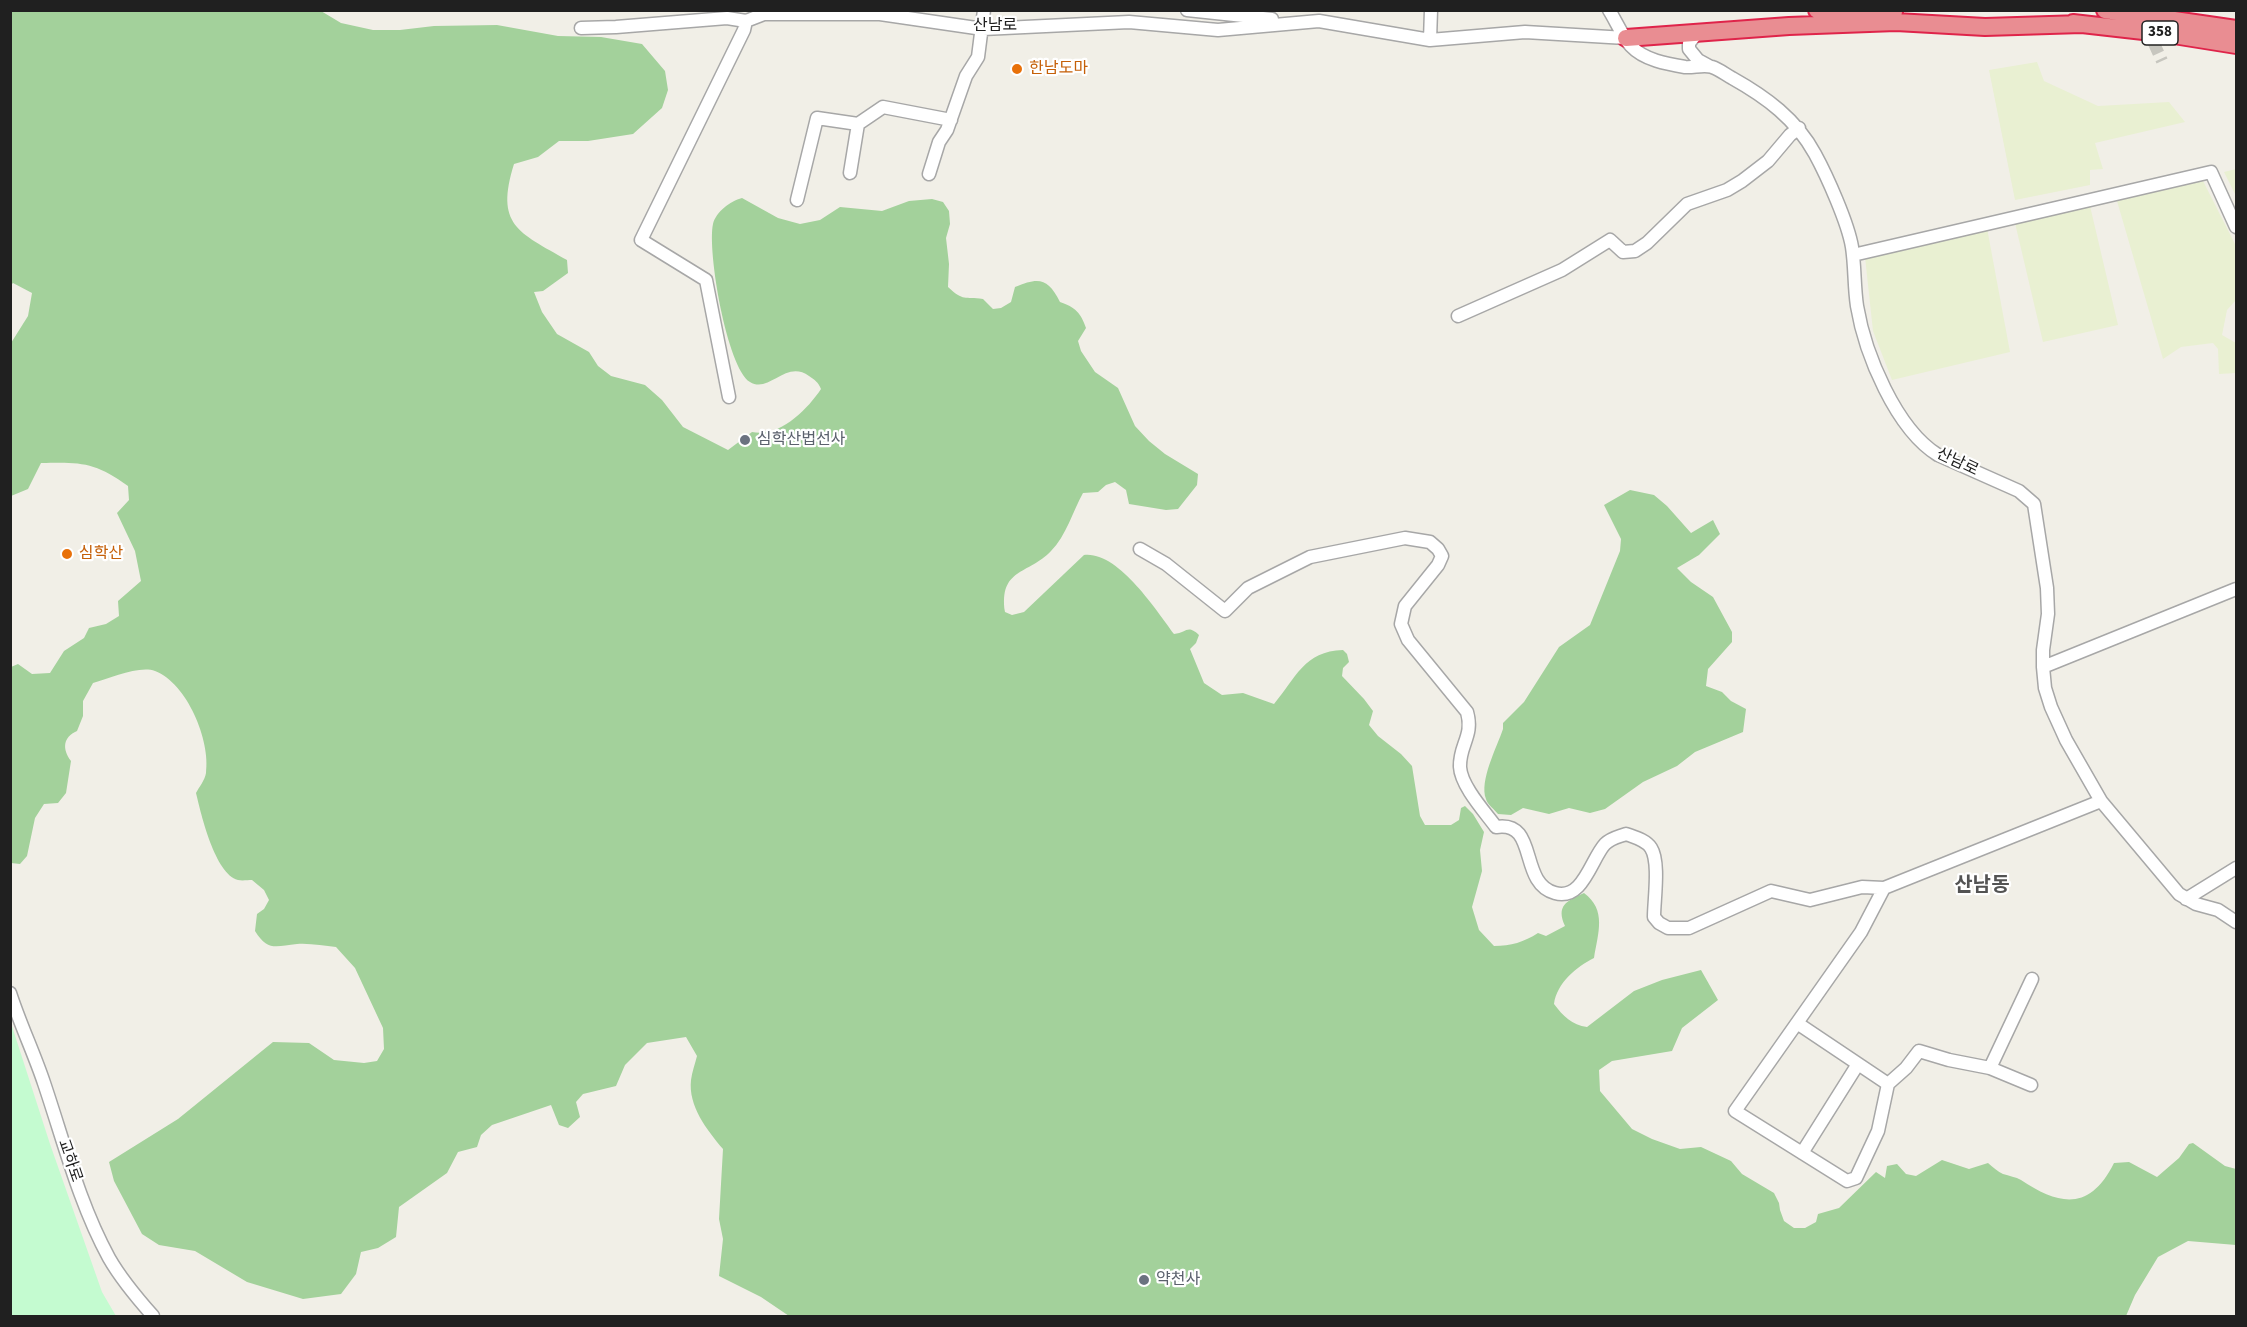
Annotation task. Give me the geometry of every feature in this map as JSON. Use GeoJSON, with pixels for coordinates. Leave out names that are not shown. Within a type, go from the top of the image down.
{"type":"FeatureCollection","features":[{"type":"Feature","properties":{"kind":"highway","name":"358"},"geometry":{"type":"LineString","coordinates":[[1817,10],[1918,13],[2082,24],[2236,45]]}},
{"type":"Feature","properties":{"kind":"highway","name":"358"},"geometry":{"type":"LineString","coordinates":[[2105,10],[2236,28]]}},
{"type":"Feature","properties":{"kind":"highway"},"geometry":{"type":"LineString","coordinates":[[1626,38],[1789,26],[1896,22],[1984,27],[2082,24]]}},
{"type":"Feature","properties":{"kind":"street"},"geometry":{"type":"LineString","coordinates":[[1187,10],[1262,19],[1318,21]]}},
{"type":"Feature","properties":{"kind":"street"},"geometry":{"type":"LineString","coordinates":[[1430,35],[1431,10]]}},
{"type":"Feature","properties":{"kind":"street"},"geometry":{"type":"LineString","coordinates":[[929,174],[939,142],[951,120],[966,76],[978,57],[984,11]]}},
{"type":"Feature","properties":{"kind":"street","name":"산남로"},"geometry":{"type":"LineString","coordinates":[[581,28],[716,19],[746,21],[764,14],[880,14],[983,29],[1129,22],[1218,30],[1318,21],[1430,35],[1525,32],[1626,38]]}},
{"type":"Feature","properties":{"kind":"street"},"geometry":{"type":"LineString","coordinates":[[1613,16],[1630,45],[1644,56],[1660,62],[1687,67],[1710,66]]}},
{"type":"Feature","properties":{"kind":"street"},"geometry":{"type":"LineString","coordinates":[[729,398],[706,280],[641,240],[744,30],[746,21]]}},
{"type":"Feature","properties":{"kind":"street","name":"산남로"},"geometry":{"type":"LineString","coordinates":[[1698,32],[1691,39],[1689,49],[1698,60],[1781,111],[1798,128],[1815,154],[1846,224],[1852,255],[1857,306],[1869,354],[1899,413],[1918,440],[1938,455],[2019,491],[2034,504],[2047,588],[2048,614],[2043,650],[2045,688],[2051,708],[2066,740],[2101,801],[2179,894],[2186,899],[2218,910],[2236,922]]}},
{"type":"Feature","properties":{"kind":"street"},"geometry":{"type":"LineString","coordinates":[[797,200],[817,118],[858,124],[883,107],[951,120]]}},
{"type":"Feature","properties":{"kind":"street"},"geometry":{"type":"LineString","coordinates":[[850,173],[858,124]]}},
{"type":"Feature","properties":{"kind":"street"},"geometry":{"type":"LineString","coordinates":[[1458,315],[1562,270],[1610,240],[1623,252],[1635,251],[1647,243],[1687,204],[1727,190],[1751,175],[1768,161],[1798,128]]}},
{"type":"Feature","properties":{"kind":"street"},"geometry":{"type":"LineString","coordinates":[[1852,255],[2211,172],[2236,227]]}},
{"type":"Feature","properties":{"kind":"street"},"geometry":{"type":"LineString","coordinates":[[1140,549],[1166,564],[1225,611],[1248,588],[1310,557],[1405,538],[1430,542],[1442,556],[1438,565],[1405,606],[1401,624],[1408,640],[1467,712],[1470,724],[1460,767],[1464,781],[1496,827],[1508,825],[1514,829],[1527,848],[1531,869],[1537,880],[1546,889],[1556,894],[1565,894],[1573,890],[1588,873],[1607,842],[1626,834],[1651,847],[1655,860],[1654,917],[1659,924],[1668,928],[1689,928],[1771,891],[1810,900],[1862,887],[1884,888],[2101,801]]}},
{"type":"Feature","properties":{"kind":"street"},"geometry":{"type":"LineString","coordinates":[[2043,667],[2236,589]]}},
{"type":"Feature","properties":{"kind":"street"},"geometry":{"type":"LineString","coordinates":[[2186,899],[2236,868]]}},
{"type":"Feature","properties":{"kind":"street"},"geometry":{"type":"LineString","coordinates":[[1884,888],[1862,932],[1735,1111],[1847,1181],[1856,1178],[1878,1131],[1888,1084],[1906,1068],[1919,1051],[1990,1068],[2031,1085]]}},
{"type":"Feature","properties":{"kind":"street"},"geometry":{"type":"LineString","coordinates":[[1990,1068],[2032,979]]}},
{"type":"Feature","properties":{"kind":"street","name":"교하로"},"geometry":{"type":"LineString","coordinates":[[10,993],[90,1218],[109,1259],[153,1317]]}},
{"type":"Feature","properties":{"kind":"street"},"geometry":{"type":"LineString","coordinates":[[1797,1023],[1888,1084]]}},
{"type":"Feature","properties":{"kind":"street"},"geometry":{"type":"LineString","coordinates":[[1802,1153],[1858,1064]]}},
{"type":"Feature","properties":{"kind":"green space"},"geometry":{"type":"Polygon","coordinates":[[[11,10],[321,11],[341,23],[373,30],[497,25],[558,36],[601,37],[642,44],[665,71],[668,90],[662,108],[633,134],[588,141],[559,141],[538,157],[514,164],[507,201],[515,224],[524,233],[567,260],[568,273],[543,291],[534,292],[542,312],[557,334],[589,352],[598,366],[611,376],[645,385],[662,400],[683,427],[728,450],[752,432],[762,433],[782,427],[800,413],[821,389],[815,380],[801,372],[793,371],[764,384],[757,384],[750,382],[742,372],[727,333],[716,282],[712,238],[713,224],[720,211],[728,204],[742,198],[778,218],[800,224],[820,220],[840,207],[882,211],[909,201],[932,199],[943,202],[949,211],[950,224],[946,238],[949,264],[948,287],[961,297],[983,299],[993,309],[1001,308],[1011,302],[1015,287],[1037,281],[1047,284],[1060,302],[1074,308],[1082,318],[1086,328],[1078,341],[1081,351],[1095,372],[1118,388],[1135,426],[1165,454],[1198,474],[1197,485],[1178,509],[1166,510],[1129,504],[1126,490],[1115,482],[1106,485],[1098,492],[1083,493],[1056,545],[1042,559],[1017,574],[1006,587],[1005,612],[1012,615],[1024,612],[1084,555],[1097,556],[1110,562],[1135,584],[1174,634],[1192,630],[1199,635],[1196,643],[1190,649],[1204,683],[1222,695],[1243,693],[1274,704],[1295,676],[1310,661],[1319,655],[1343,650],[1349,662],[1343,668],[1342,676],[1373,711],[1369,725],[1412,766],[1420,816],[1425,825],[1451,825],[1459,820],[1461,808],[1465,806],[1484,832],[1480,850],[1482,871],[1472,907],[1479,930],[1494,946],[1517,943],[1538,933],[1546,936],[1565,926],[1562,919],[1564,905],[1584,893],[1596,907],[1599,931],[1594,958],[1568,976],[1556,996],[1554,1004],[1564,1016],[1572,1022],[1587,1027],[1634,991],[1662,980],[1701,970],[1718,1000],[1682,1028],[1672,1051],[1612,1061],[1599,1070],[1600,1091],[1632,1129],[1680,1149],[1701,1147],[1731,1161],[1742,1174],[1774,1193],[1784,1221],[1794,1228],[1805,1228],[1816,1222],[1818,1214],[1839,1208],[1876,1172],[1885,1178],[1887,1166],[1897,1164],[1906,1174],[1916,1176],[1942,1160],[1969,1169],[1988,1163],[2001,1173],[2019,1179],[2049,1195],[2061,1199],[2073,1199],[2095,1190],[2105,1179],[2114,1163],[2129,1162],[2157,1177],[2179,1158],[2189,1144],[2193,1143],[2225,1166],[2236,1169],[2236,1245],[2188,1241],[2158,1257],[2135,1295],[2126,1316],[789,1316],[761,1297],[719,1276],[723,1239],[719,1219],[723,1149],[705,1126],[692,1099],[691,1080],[697,1056],[686,1037],[647,1043],[625,1065],[616,1086],[583,1094],[576,1102],[580,1117],[568,1128],[559,1125],[551,1105],[492,1125],[481,1135],[477,1147],[458,1152],[447,1173],[399,1207],[396,1237],[378,1248],[361,1252],[356,1274],[341,1294],[303,1299],[247,1282],[195,1251],[159,1245],[142,1234],[114,1181],[109,1162],[178,1119],[273,1042],[309,1043],[334,1060],[364,1063],[377,1061],[384,1049],[383,1028],[355,968],[336,947],[312,944],[273,946],[264,942],[255,931],[257,914],[264,909],[269,900],[264,890],[252,880],[238,880],[230,875],[222,867],[216,855],[205,828],[196,793],[206,773],[205,745],[187,700],[167,678],[155,671],[133,671],[93,683],[83,701],[83,716],[77,731],[69,737],[65,744],[71,761],[66,793],[58,803],[44,804],[35,818],[27,856],[20,864],[11,863],[11,667],[18,664],[32,674],[50,673],[64,651],[84,638],[89,628],[106,624],[119,616],[118,601],[141,581],[135,551],[117,513],[129,500],[128,486],[116,478],[87,465],[41,463],[28,489],[11,496],[11,343],[28,316],[32,293],[13,283],[11,285],[11,10]]]}},
{"type":"Feature","properties":{"kind":"green space"},"geometry":{"type":"Polygon","coordinates":[[[2037,62],[2044,81],[2098,106],[2169,102],[2185,122],[2095,143],[2103,169],[2090,170],[2090,185],[2015,200],[1989,70],[2037,62]]]}},
{"type":"Feature","properties":{"kind":"green space"},"geometry":{"type":"Polygon","coordinates":[[[2236,169],[2236,196],[2224,172],[2236,169]]]}},
{"type":"Feature","properties":{"kind":"green space"},"geometry":{"type":"Polygon","coordinates":[[[2203,181],[2236,246],[2236,300],[2227,310],[2222,335],[2236,343],[2236,373],[2219,374],[2218,349],[2213,343],[2181,347],[2163,359],[2117,201],[2203,181]]]}},
{"type":"Feature","properties":{"kind":"green space"},"geometry":{"type":"Polygon","coordinates":[[[2090,206],[2118,325],[2043,342],[2015,223],[2090,206]]]}},
{"type":"Feature","properties":{"kind":"green space"},"geometry":{"type":"Polygon","coordinates":[[[1987,228],[2010,352],[1892,380],[1873,331],[1865,257],[1987,228]]]}},
{"type":"Feature","properties":{"kind":"green space"},"geometry":{"type":"Polygon","coordinates":[[[1630,490],[1654,495],[1691,533],[1713,520],[1720,534],[1699,555],[1677,568],[1691,582],[1713,597],[1732,632],[1732,642],[1708,669],[1706,686],[1722,692],[1731,701],[1746,709],[1743,732],[1695,752],[1677,766],[1643,782],[1605,809],[1590,813],[1569,808],[1549,814],[1523,808],[1511,815],[1498,814],[1489,805],[1484,792],[1487,774],[1503,723],[1524,702],[1559,647],[1590,625],[1620,551],[1621,539],[1604,505],[1630,490]]]}},
{"type":"Feature","properties":{"kind":"green space"},"geometry":{"type":"Polygon","coordinates":[[[10,1020],[50,1144],[102,1292],[116,1316],[11,1316],[10,1020]]]}},
{"type":"Feature","properties":{"kind":"tunnel"},"geometry":{"type":"LineString","coordinates":[[2146,26],[2162,61]]}},
{"type":"Feature","properties":{"kind":"place","name":"한남도마"},"geometry":{"type":"Point","coordinates":[1017,69]}},
{"type":"Feature","properties":{"kind":"place","name":"심학산법선사"},"geometry":{"type":"Point","coordinates":[745,440]}},
{"type":"Feature","properties":{"kind":"place","name":"심학산"},"geometry":{"type":"Point","coordinates":[67,554]}},
{"type":"Feature","properties":{"kind":"place","name":"약천사"},"geometry":{"type":"Point","coordinates":[1144,1280]}},
{"type":"Feature","properties":{"kind":"district","name":"산남동"},"geometry":{"type":"Point","coordinates":[1982,887]}}]}
